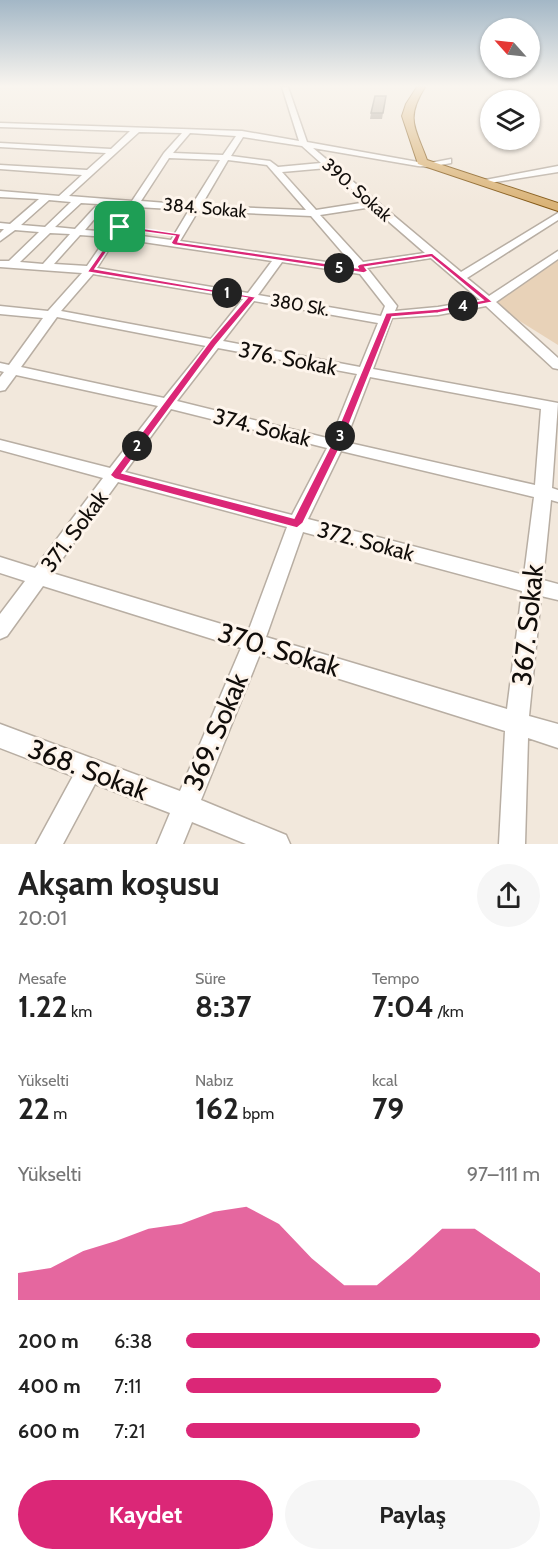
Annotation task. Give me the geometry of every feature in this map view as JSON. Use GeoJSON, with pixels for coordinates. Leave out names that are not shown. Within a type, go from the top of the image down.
{"type":"FeatureCollection","features":[{"type":"Feature","properties":{"kind":"main road"},"geometry":{"type":"LineString","coordinates":[[410,126],[422,162],[558,205]]}},
{"type":"Feature","properties":{"kind":"main road"},"geometry":{"type":"LineString","coordinates":[[413,126],[437,153],[456,167],[558,205]]}},
{"type":"Feature","properties":{"kind":"street","name":"390. Sokak"},"geometry":{"type":"LineString","coordinates":[[43,126],[242,133],[304,144],[489,302],[558,365]]}},
{"type":"Feature","properties":{"kind":"street"},"geometry":{"type":"LineString","coordinates":[[298,126],[304,144],[430,165],[437,153]]}},
{"type":"Feature","properties":{"kind":"street"},"geometry":{"type":"LineString","coordinates":[[20,153],[62,127]]}},
{"type":"Feature","properties":{"kind":"street"},"geometry":{"type":"LineString","coordinates":[[62,198],[137,129]]}},
{"type":"Feature","properties":{"kind":"street"},"geometry":{"type":"LineString","coordinates":[[0,387],[7,368],[90,270],[167,154],[189,130]]}},
{"type":"Feature","properties":{"kind":"street"},"geometry":{"type":"LineString","coordinates":[[176,239],[242,133]]}},
{"type":"Feature","properties":{"kind":"street"},"geometry":{"type":"LineString","coordinates":[[0,145],[113,151]]}},
{"type":"Feature","properties":{"kind":"street"},"geometry":{"type":"LineString","coordinates":[[392,159],[437,153]]}},
{"type":"Feature","properties":{"kind":"street"},"geometry":{"type":"LineString","coordinates":[[167,154],[260,160],[270,163],[390,302],[387,317]]}},
{"type":"Feature","properties":{"kind":"street"},"geometry":{"type":"LineString","coordinates":[[0,167],[10,160]]}},
{"type":"Feature","properties":{"kind":"street"},"geometry":{"type":"LineString","coordinates":[[276,170],[327,165]]}},
{"type":"Feature","properties":{"kind":"street"},"geometry":{"type":"LineString","coordinates":[[0,167],[89,173]]}},
{"type":"Feature","properties":{"kind":"street"},"geometry":{"type":"LineString","coordinates":[[489,180],[558,169]]}},
{"type":"Feature","properties":{"kind":"street","name":"384. Sokak"},"geometry":{"type":"LineString","coordinates":[[0,194],[137,202],[251,212],[312,213],[373,204]]}},
{"type":"Feature","properties":{"kind":"street"},"geometry":{"type":"LineString","coordinates":[[0,237],[48,196]]}},
{"type":"Feature","properties":{"kind":"street"},"geometry":{"type":"LineString","coordinates":[[12,264],[79,199]]}},
{"type":"Feature","properties":{"kind":"street"},"geometry":{"type":"LineString","coordinates":[[47,266],[106,200]]}},
{"type":"Feature","properties":{"kind":"street"},"geometry":{"type":"LineString","coordinates":[[460,277],[558,216]]}},
{"type":"Feature","properties":{"kind":"street"},"geometry":{"type":"LineString","coordinates":[[0,226],[49,230],[118,231],[176,239],[278,260],[362,268],[432,255]]}},
{"type":"Feature","properties":{"kind":"street"},"geometry":{"type":"LineString","coordinates":[[489,302],[558,254]]}},
{"type":"Feature","properties":{"kind":"street","name":"371. Sokak"},"geometry":{"type":"LineString","coordinates":[[0,630],[167,403],[213,343],[253,297],[278,260]]}},
{"type":"Feature","properties":{"kind":"street","name":"380 Sk."},"geometry":{"type":"LineString","coordinates":[[0,264],[90,270],[387,317],[489,302]]}},
{"type":"Feature","properties":{"kind":"street","name":"376. Sokak"},"geometry":{"type":"LineString","coordinates":[[0,310],[52,314],[554,407]]}},
{"type":"Feature","properties":{"kind":"street","name":"369. Sokak"},"geometry":{"type":"LineString","coordinates":[[170,844],[254,643],[297,523],[336,445],[387,317]]}},
{"type":"Feature","properties":{"kind":"street","name":"374. Sokak"},"geometry":{"type":"LineString","coordinates":[[7,368],[167,403],[550,494]]}},
{"type":"Feature","properties":{"kind":"street","name":"367. Sokak"},"geometry":{"type":"LineString","coordinates":[[512,844],[518,722],[532,585],[550,494],[554,407]]}},
{"type":"Feature","properties":{"kind":"street","name":"372. Sokak"},"geometry":{"type":"LineString","coordinates":[[0,445],[558,592]]}},
{"type":"Feature","properties":{"kind":"street","name":"370. Sokak"},"geometry":{"type":"LineString","coordinates":[[0,565],[558,736]]}},
{"type":"Feature","properties":{"kind":"street","name":"368. Sokak"},"geometry":{"type":"LineString","coordinates":[[0,736],[185,806],[277,844]]}},
{"type":"Feature","properties":{"kind":"street"},"geometry":{"type":"LineString","coordinates":[[49,844],[89,771]]}},
{"type":"Feature","properties":{"kind":"shaded area"},"geometry":{"type":"Polygon","coordinates":[[[558,254],[558,345],[489,302],[558,254]]]}},
{"type":"Feature","properties":{"kind":"route"},"geometry":{"type":"LineString","coordinates":[[120,227],[179,235],[174,243],[364,271],[360,266],[432,255],[489,302],[438,311],[388,315],[336,445],[297,523],[115,475],[213,343],[253,297],[90,270],[120,227]]}}]}
